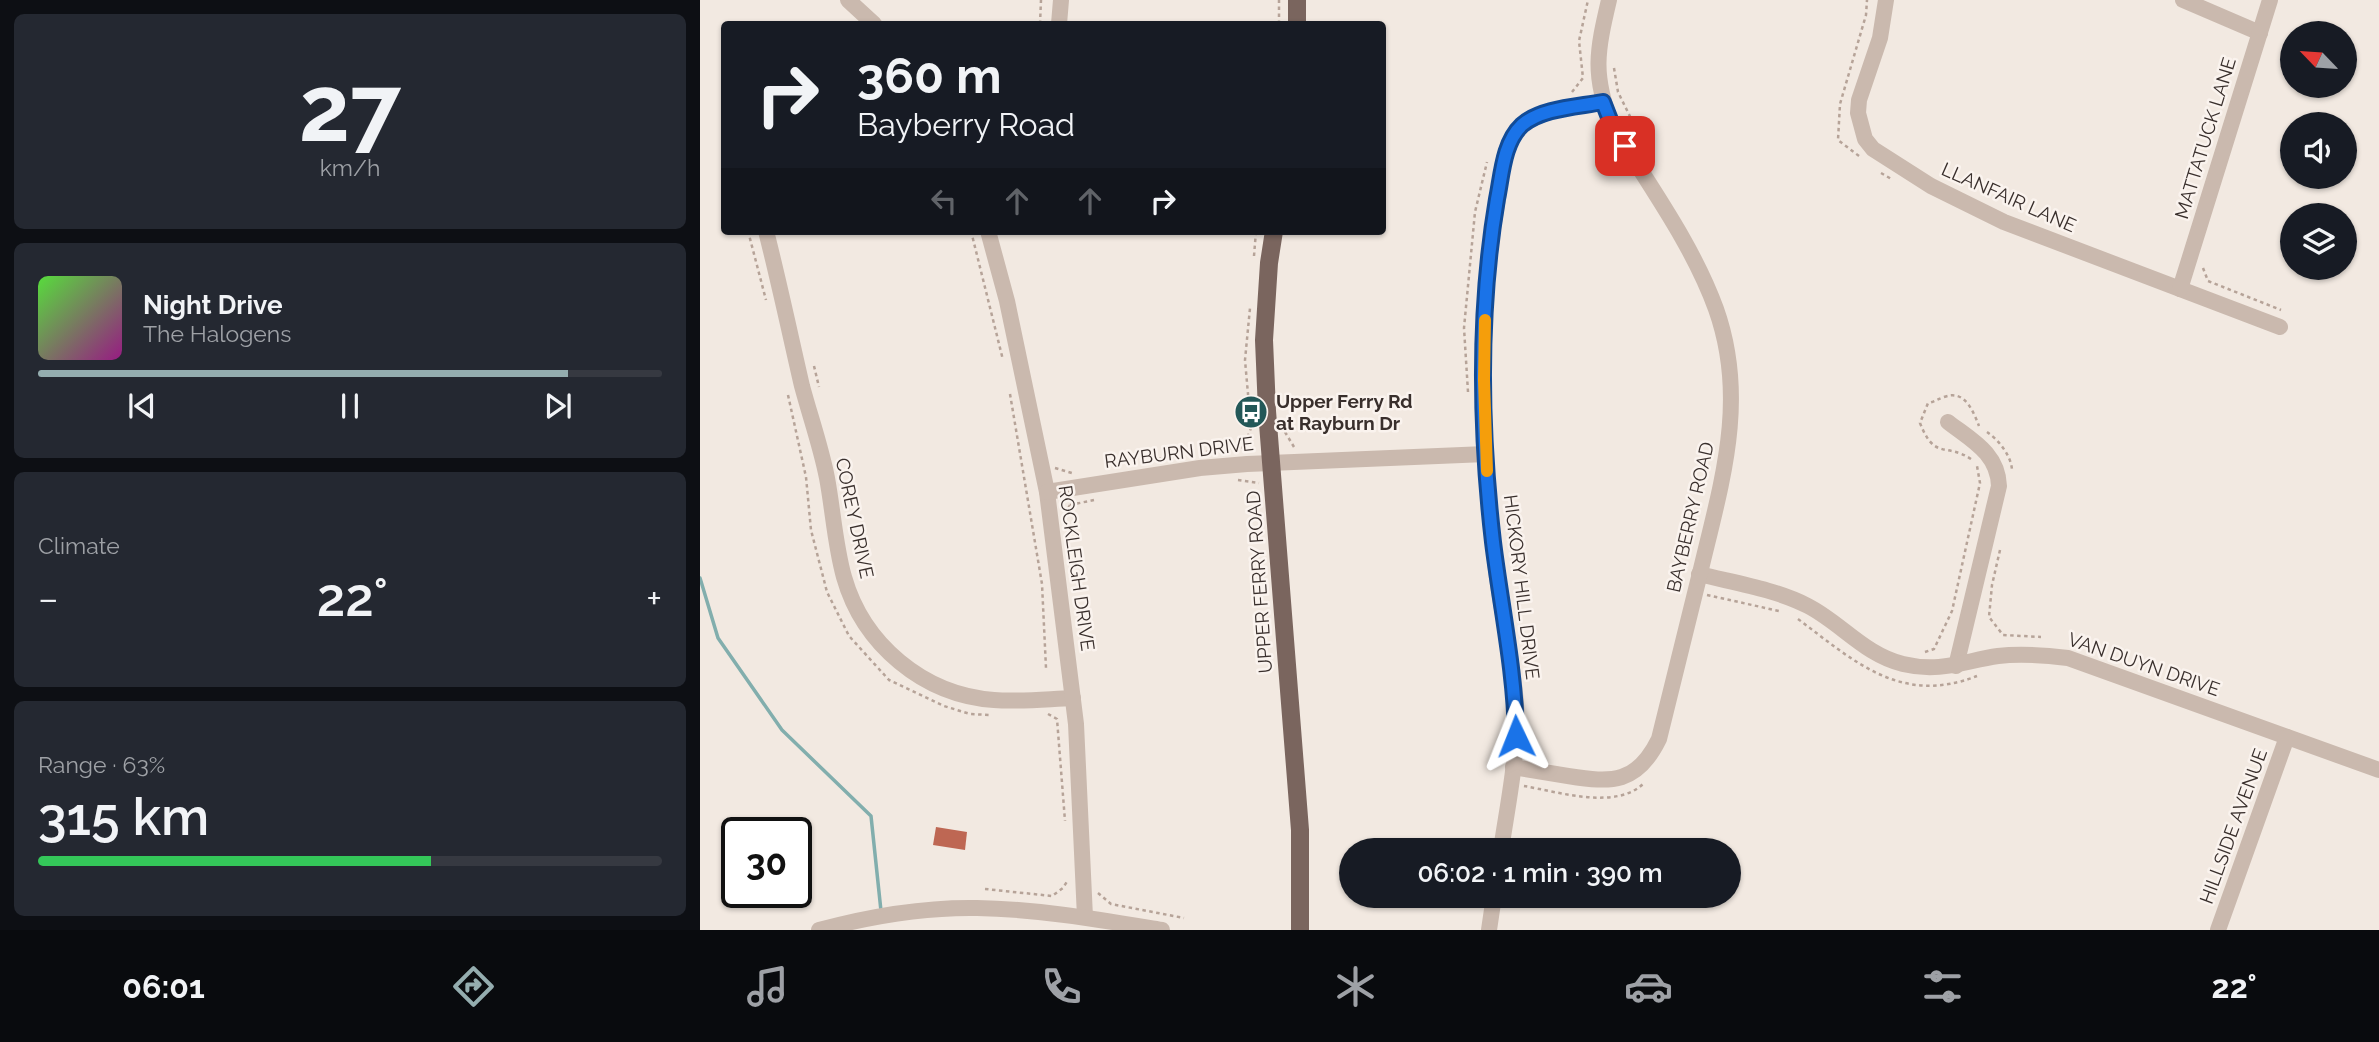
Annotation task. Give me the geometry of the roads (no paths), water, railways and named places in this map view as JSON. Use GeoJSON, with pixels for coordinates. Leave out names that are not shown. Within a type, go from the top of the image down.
{"type":"FeatureCollection","features":[{"type":"Feature","properties":{"kind":"main road"},"geometry":{"type":"LineString","coordinates":[[1297,0],[1297,21]]}},
{"type":"Feature","properties":{"kind":"main road","name":"UPPER FERRY ROAD"},"geometry":{"type":"LineString","coordinates":[[1273,235],[1269,263],[1265,340],[1271,463],[1300,830],[1300,930]]}},
{"type":"Feature","properties":{"kind":"street"},"geometry":{"type":"LineString","coordinates":[[848,0],[864,21]]}},
{"type":"Feature","properties":{"kind":"street"},"geometry":{"type":"LineString","coordinates":[[1059,21],[1061,0]]}},
{"type":"Feature","properties":{"kind":"street","name":"BAYBERRY ROAD"},"geometry":{"type":"LineString","coordinates":[[1513,768],[1604,782],[1630,773],[1643,764],[1659,739],[1727,460],[1731,428],[1731,396],[1725,343],[1705,282],[1690,252],[1612,125],[1603,102],[1598,83],[1597,60],[1609,0]]}},
{"type":"Feature","properties":{"kind":"street","name":"LLANFAIR LANE"},"geometry":{"type":"LineString","coordinates":[[1886,0],[1880,38],[1859,100],[1858,113],[1865,139],[1873,149],[1931,186],[2004,222],[2280,327]]}},
{"type":"Feature","properties":{"kind":"street"},"geometry":{"type":"LineString","coordinates":[[2183,0],[2260,33]]}},
{"type":"Feature","properties":{"kind":"street","name":"MATTATUCK LANE"},"geometry":{"type":"LineString","coordinates":[[2180,289],[2270,0]]}},
{"type":"Feature","properties":{"kind":"street","name":"HICKORY HILL DRIVE"},"geometry":{"type":"LineString","coordinates":[[1503,838],[1513,768],[1516,702],[1498,580],[1486,454],[1484,380],[1488,269],[1494,219],[1508,147],[1522,126],[1533,118],[1603,102]]}},
{"type":"Feature","properties":{"kind":"street","name":"COREY DRIVE"},"geometry":{"type":"LineString","coordinates":[[767,235],[802,386],[827,475],[844,575],[863,621],[893,657],[918,676],[949,691],[994,700],[1073,698]]}},
{"type":"Feature","properties":{"kind":"street","name":"ROCKLEIGH DRIVE"},"geometry":{"type":"LineString","coordinates":[[989,235],[1055,491],[1076,724],[1085,917]]}},
{"type":"Feature","properties":{"kind":"street"},"geometry":{"type":"LineString","coordinates":[[1948,422],[1989,454],[1996,465],[1999,485],[1956,666]]}},
{"type":"Feature","properties":{"kind":"street","name":"RAYBURN DRIVE"},"geometry":{"type":"LineString","coordinates":[[1055,491],[1200,468],[1486,454]]}},
{"type":"Feature","properties":{"kind":"street","name":"VAN DUYN DRIVE"},"geometry":{"type":"LineString","coordinates":[[1699,574],[1788,597],[1807,606],[1867,648],[1900,663],[1920,667],[1956,666],[1997,656],[2021,654],[2068,658],[2379,770]]}},
{"type":"Feature","properties":{"kind":"street","name":"HILLSIDE AVENUE"},"geometry":{"type":"LineString","coordinates":[[2218,930],[2287,737]]}},
{"type":"Feature","properties":{"kind":"street"},"geometry":{"type":"LineString","coordinates":[[819,930],[881,916],[975,908],[1085,917],[1162,930]]}},
{"type":"Feature","properties":{"kind":"street"},"geometry":{"type":"LineString","coordinates":[[1489,930],[1492,908]]}},
{"type":"Feature","properties":{"kind":"waterway"},"geometry":{"type":"LineString","coordinates":[[700,578],[718,638],[782,730],[871,816],[881,911]]}},
{"type":"Feature","properties":{"kind":"place","name":"Upper Ferry Rd at Rayburn Dr"},"geometry":{"type":"Point","coordinates":[1251,412]}}]}
